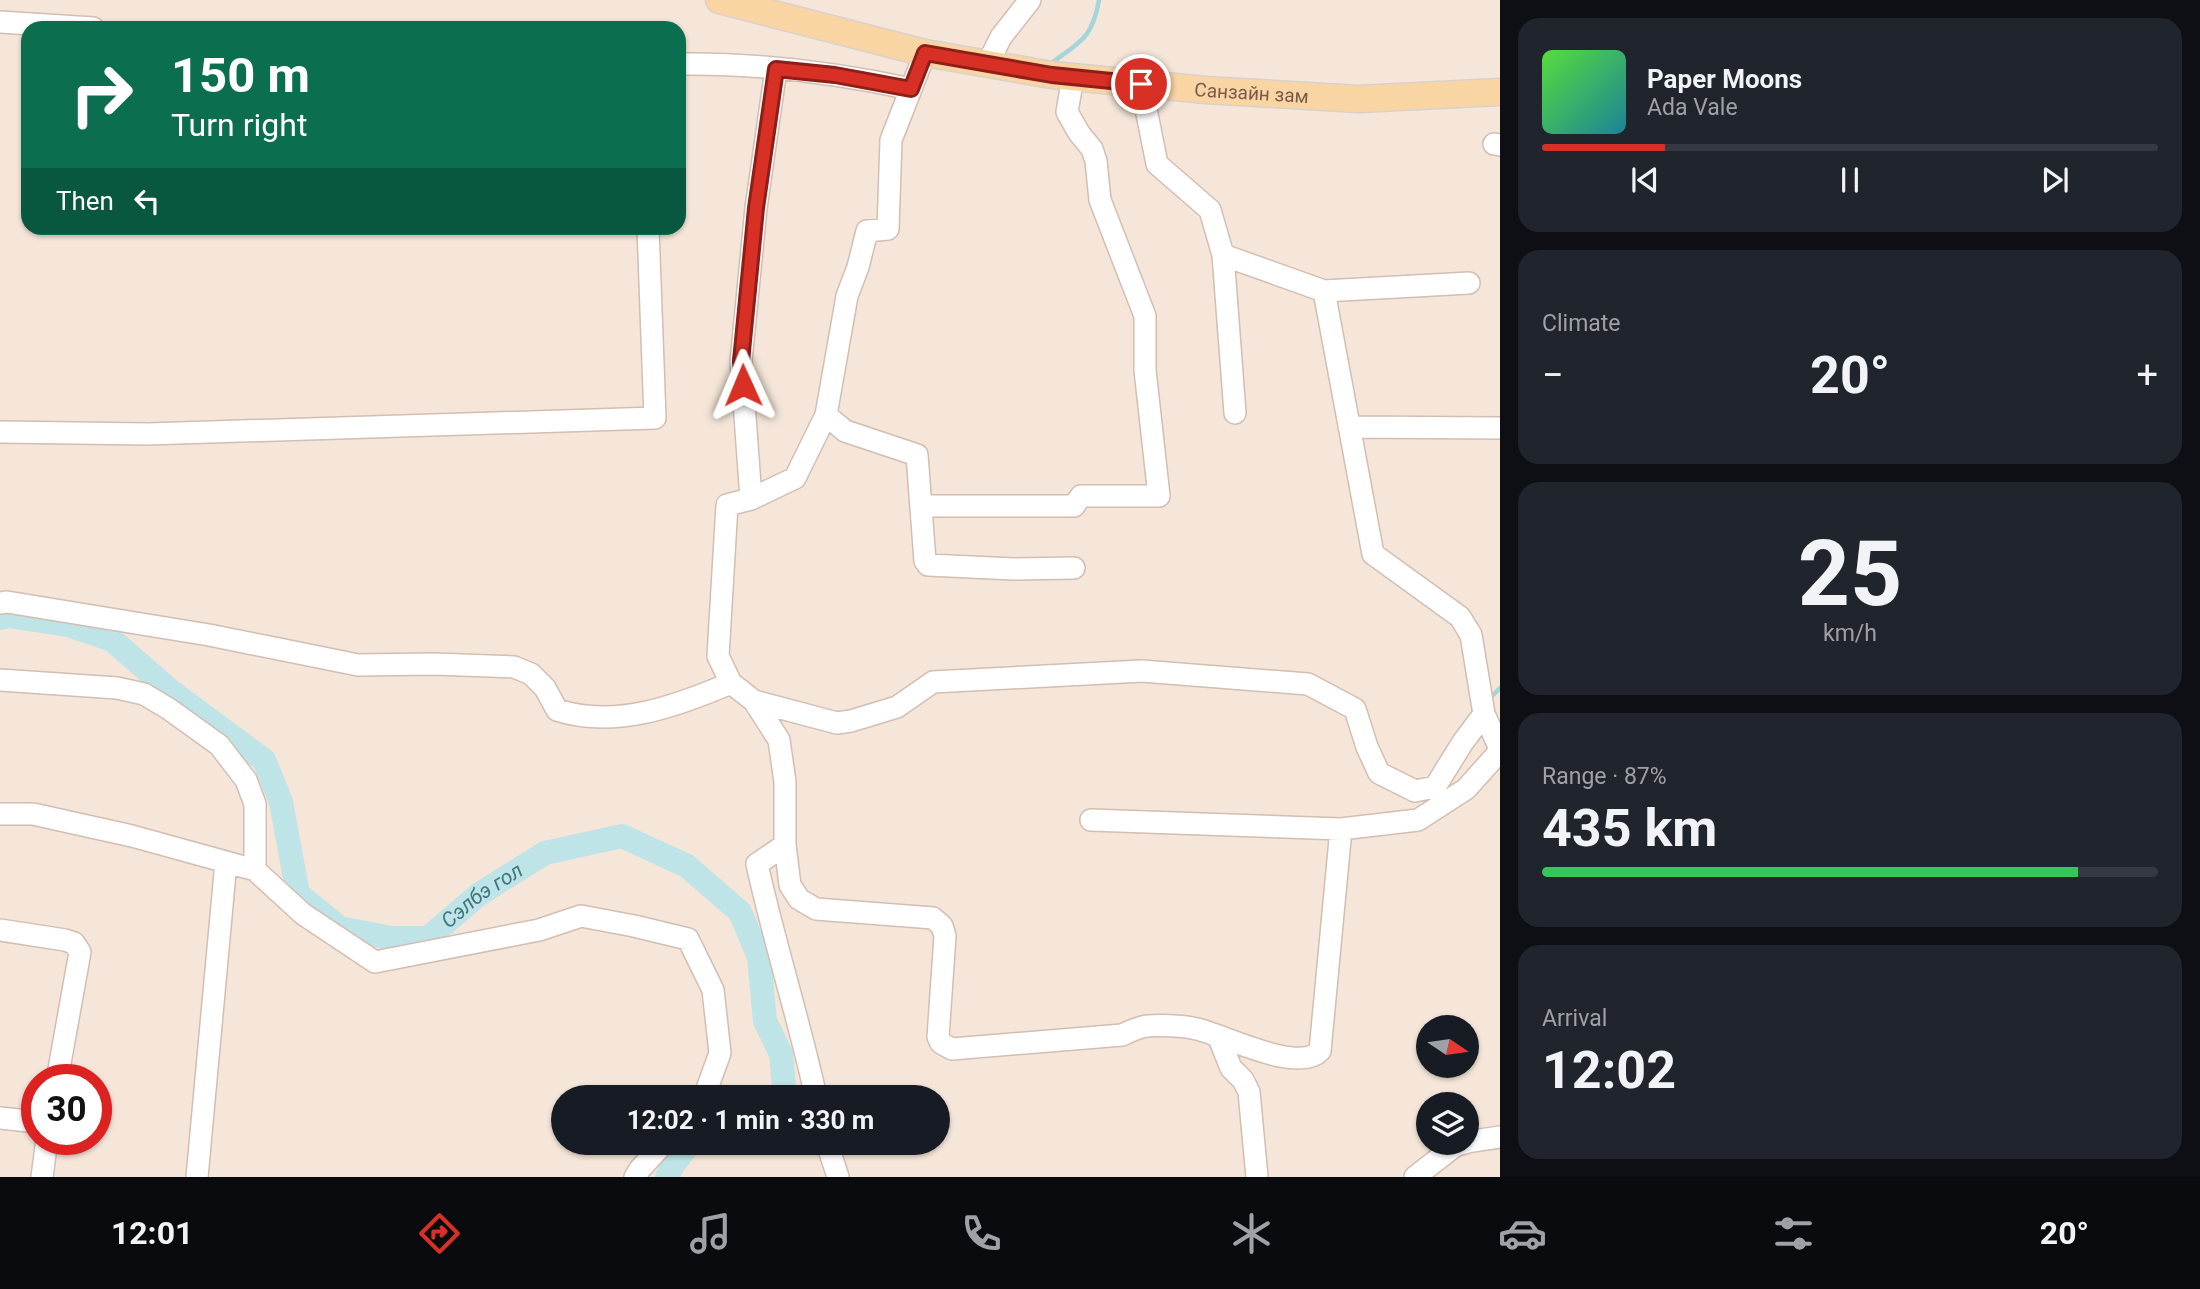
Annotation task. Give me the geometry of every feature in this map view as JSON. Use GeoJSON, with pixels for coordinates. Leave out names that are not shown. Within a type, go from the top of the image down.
{"type":"FeatureCollection","features":[{"type":"Feature","properties":{"kind":"main road","name":"Санзайн зам"},"geometry":{"type":"LineString","coordinates":[[719,0],[925,53],[1073,77],[1359,99],[1500,92]]}},
{"type":"Feature","properties":{"kind":"street"},"geometry":{"type":"LineString","coordinates":[[987,65],[1001,37],[1030,0]]}},
{"type":"Feature","properties":{"kind":"street"},"geometry":{"type":"LineString","coordinates":[[0,22],[21,23]]}},
{"type":"Feature","properties":{"kind":"street"},"geometry":{"type":"LineString","coordinates":[[925,53],[891,140],[888,229],[867,232],[859,267],[847,296],[827,415],[795,478],[751,499],[727,505],[718,656],[731,683],[754,701],[779,740],[785,782],[785,845],[790,885],[799,899],[816,909],[933,918],[942,926],[945,936],[938,1037],[946,1047],[961,1049],[1122,1035],[1145,1026],[1196,1029],[1262,1052],[1303,1059],[1314,1057],[1320,1051],[1341,829]]}},
{"type":"Feature","properties":{"kind":"street"},"geometry":{"type":"LineString","coordinates":[[686,64],[835,75],[911,89]]}},
{"type":"Feature","properties":{"kind":"street"},"geometry":{"type":"LineString","coordinates":[[751,499],[741,361],[756,208],[776,69]]}},
{"type":"Feature","properties":{"kind":"street"},"geometry":{"type":"LineString","coordinates":[[921,506],[1074,506],[1081,496],[1159,496],[1145,370],[1145,316],[1100,200],[1092,149],[1067,112],[1073,77]]}},
{"type":"Feature","properties":{"kind":"street"},"geometry":{"type":"LineString","coordinates":[[1141,84],[1157,164],[1210,210],[1223,255],[1235,413]]}},
{"type":"Feature","properties":{"kind":"street"},"geometry":{"type":"LineString","coordinates":[[0,432],[148,434],[655,418],[648,235]]}},
{"type":"Feature","properties":{"kind":"street"},"geometry":{"type":"LineString","coordinates":[[1223,255],[1324,291],[1469,283]]}},
{"type":"Feature","properties":{"kind":"street"},"geometry":{"type":"LineString","coordinates":[[1091,820],[1341,829],[1418,820],[1466,789],[1500,750],[1484,714],[1471,635],[1460,617],[1373,554],[1324,291]]}},
{"type":"Feature","properties":{"kind":"street"},"geometry":{"type":"LineString","coordinates":[[827,415],[845,431],[917,455],[925,561],[928,565],[1014,569],[1074,568]]}},
{"type":"Feature","properties":{"kind":"street"},"geometry":{"type":"LineString","coordinates":[[1349,427],[1500,428]]}},
{"type":"Feature","properties":{"kind":"street"},"geometry":{"type":"LineString","coordinates":[[0,603],[8,602],[209,635],[358,665],[514,667],[531,674],[545,688],[557,710],[577,716],[654,711],[684,703],[731,683]]}},
{"type":"Feature","properties":{"kind":"street"},"geometry":{"type":"LineString","coordinates":[[754,701],[837,723],[897,706],[933,682],[1142,671],[1308,684],[1355,709],[1367,747],[1379,773],[1415,791],[1435,787],[1484,714]]}},
{"type":"Feature","properties":{"kind":"street"},"geometry":{"type":"LineString","coordinates":[[0,680],[117,688],[144,694],[170,709],[219,745],[246,780],[255,804],[255,870]]}},
{"type":"Feature","properties":{"kind":"street"},"geometry":{"type":"LineString","coordinates":[[0,814],[33,814],[132,836],[255,870],[303,914],[376,962],[539,930],[580,916],[688,939],[713,990],[720,1053],[708,1085]]}},
{"type":"Feature","properties":{"kind":"street"},"geometry":{"type":"LineString","coordinates":[[785,845],[757,864],[813,1085]]}},
{"type":"Feature","properties":{"kind":"street"},"geometry":{"type":"LineString","coordinates":[[197,1177],[226,862]]}},
{"type":"Feature","properties":{"kind":"street"},"geometry":{"type":"LineString","coordinates":[[0,930],[65,940],[74,943],[80,952],[60,1064]]}},
{"type":"Feature","properties":{"kind":"street"},"geometry":{"type":"LineString","coordinates":[[1219,1038],[1231,1068],[1250,1092],[1257,1177]]}},
{"type":"Feature","properties":{"kind":"street"},"geometry":{"type":"LineString","coordinates":[[0,1118],[21,1120]]}},
{"type":"Feature","properties":{"kind":"street"},"geometry":{"type":"LineString","coordinates":[[1479,1140],[1500,1137]]}},
{"type":"Feature","properties":{"kind":"street"},"geometry":{"type":"LineString","coordinates":[[42,1177],[45,1155]]}},
{"type":"Feature","properties":{"kind":"street"},"geometry":{"type":"LineString","coordinates":[[635,1177],[653,1155]]}},
{"type":"Feature","properties":{"kind":"street"},"geometry":{"type":"LineString","coordinates":[[831,1155],[838,1177]]}},
{"type":"Feature","properties":{"kind":"street"},"geometry":{"type":"LineString","coordinates":[[1415,1177],[1443,1155]]}},
{"type":"Feature","properties":{"kind":"shaded area"},"geometry":{"type":"Polygon","coordinates":[[[0,0],[1500,0],[1500,1177],[0,1177],[0,0]]]}},
{"type":"Feature","properties":{"kind":"waterway"},"geometry":{"type":"LineString","coordinates":[[1049,65],[1083,39],[1092,24],[1099,0]]}},
{"type":"Feature","properties":{"kind":"waterway","name":"Сэлбэ гол"},"geometry":{"type":"LineString","coordinates":[[0,618],[8,616],[68,625],[112,640],[172,692],[264,760],[281,802],[298,894],[340,928],[391,938],[428,938],[478,895],[545,853],[622,836],[687,866],[740,912],[759,957],[765,1021],[781,1054],[784,1085]]}},
{"type":"Feature","properties":{"kind":"waterway"},"geometry":{"type":"LineString","coordinates":[[1489,699],[1500,688]]}},
{"type":"Feature","properties":{"kind":"waterway","name":"Сэлбэ гол"},"geometry":{"type":"LineString","coordinates":[[667,1177],[681,1155]]}},
{"type":"Feature","properties":{"kind":"route"},"geometry":{"type":"LineString","coordinates":[[743,385],[741,361],[756,208],[776,69],[835,75],[911,89],[925,53],[1052,75],[1141,84]]}}]}
